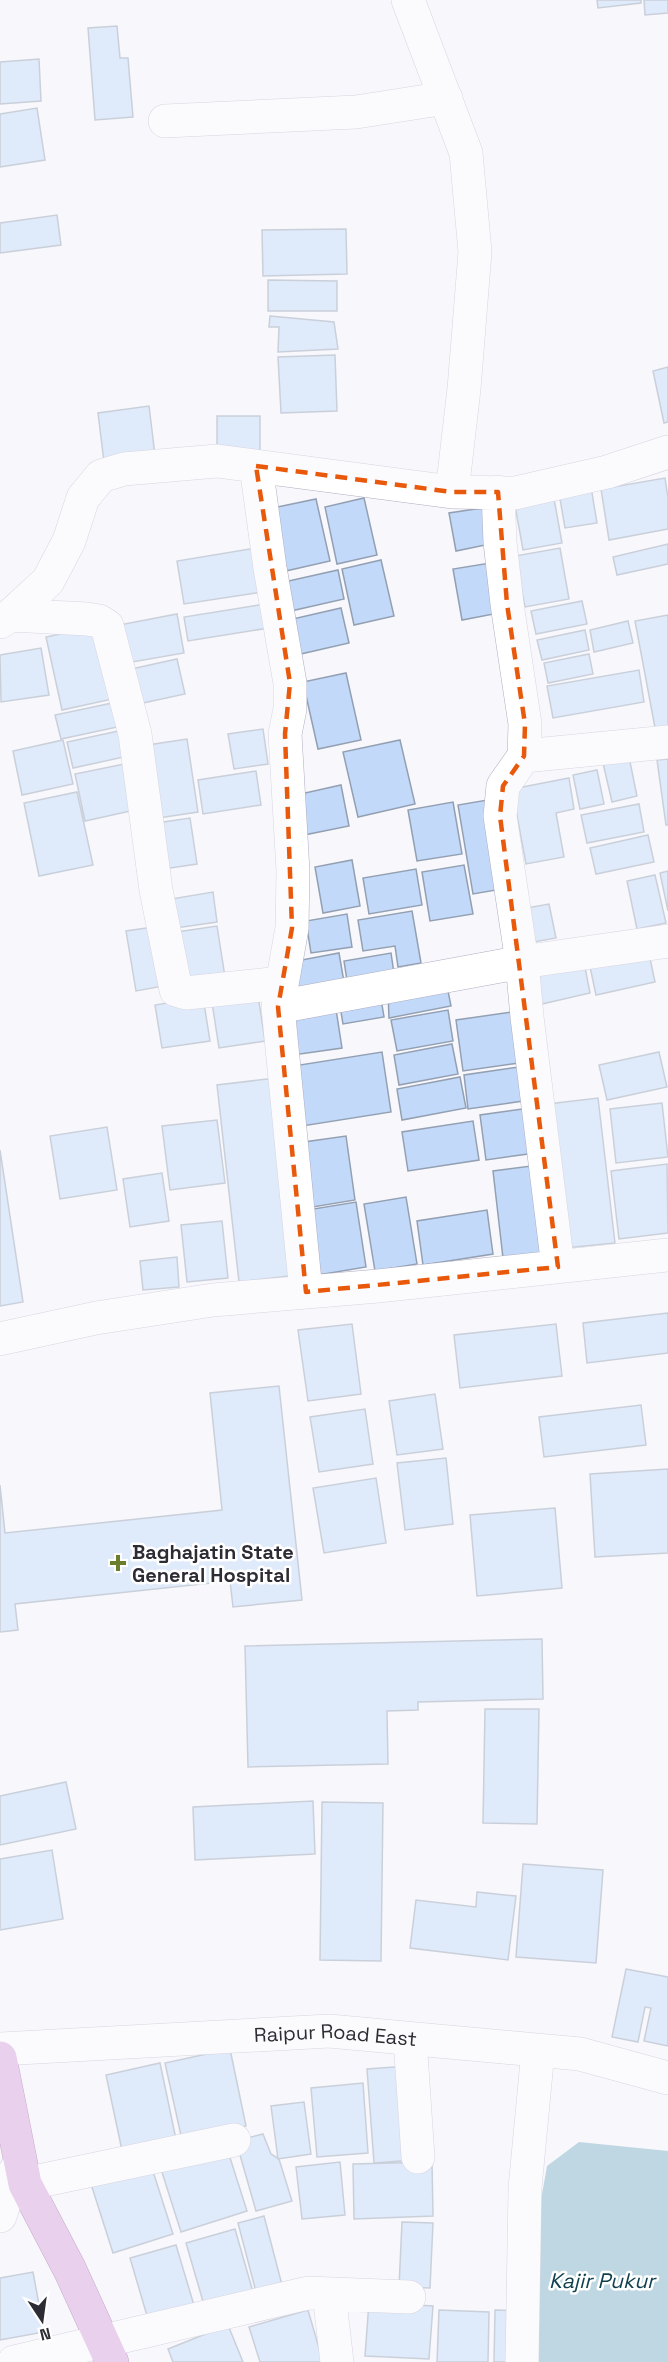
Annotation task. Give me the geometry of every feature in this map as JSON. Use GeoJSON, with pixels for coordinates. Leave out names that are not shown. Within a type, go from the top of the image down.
{"type":"FeatureCollection","features":[{"type":"Feature","properties":{"kind":"main road"},"geometry":{"type":"LineString","coordinates":[[0,2058],[20,2178]]}},
{"type":"Feature","properties":{"kind":"main road"},"geometry":{"type":"LineString","coordinates":[[0,2139],[70,2270],[107,2352]]}},
{"type":"Feature","properties":{"kind":"street"},"geometry":{"type":"LineString","coordinates":[[408,0],[466,153],[475,252],[453,492]]}},
{"type":"Feature","properties":{"kind":"street"},"geometry":{"type":"LineString","coordinates":[[165,121],[356,112],[446,98]]}},
{"type":"Feature","properties":{"kind":"street"},"geometry":{"type":"LineString","coordinates":[[6,619],[48,581],[69,541],[82,498],[101,476],[124,469],[217,461],[453,492],[515,493],[607,472],[668,452]]}},
{"type":"Feature","properties":{"kind":"street"},"geometry":{"type":"LineString","coordinates":[[256,466],[270,568],[290,683],[290,709],[285,734],[293,871],[292,928],[279,995],[306,1292]]}},
{"type":"Feature","properties":{"kind":"street"},"geometry":{"type":"LineString","coordinates":[[498,492],[500,542],[507,604],[525,724],[524,756],[503,786],[500,816],[522,962],[558,1267]]}},
{"type":"Feature","properties":{"kind":"street"},"geometry":{"type":"LineString","coordinates":[[6,619],[87,619],[99,621],[107,626],[135,734],[156,890],[176,990],[186,993],[279,995],[668,941]]}},
{"type":"Feature","properties":{"kind":"street"},"geometry":{"type":"LineString","coordinates":[[524,756],[668,742]]}},
{"type":"Feature","properties":{"kind":"street"},"geometry":{"type":"LineString","coordinates":[[0,1339],[96,1318],[213,1300],[668,1255]]}},
{"type":"Feature","properties":{"kind":"street","name":"Raipur Road East"},"geometry":{"type":"LineString","coordinates":[[0,2049],[329,2031],[580,2054],[668,2078]]}},
{"type":"Feature","properties":{"kind":"street"},"geometry":{"type":"LineString","coordinates":[[410,2039],[418,2157]]}},
{"type":"Feature","properties":{"kind":"street"},"geometry":{"type":"LineString","coordinates":[[522,2362],[525,2188],[538,2050]]}},
{"type":"Feature","properties":{"kind":"street"},"geometry":{"type":"LineString","coordinates":[[0,2216],[20,2178],[234,2140]]}},
{"type":"Feature","properties":{"kind":"street"},"geometry":{"type":"LineString","coordinates":[[14,2362],[107,2352],[308,2293],[409,2297]]}},
{"type":"Feature","properties":{"kind":"street"},"geometry":{"type":"LineString","coordinates":[[329,2294],[337,2362]]}},
{"type":"Feature","properties":{"kind":"highlighted area"},"geometry":{"type":"Polygon","coordinates":[[[256,466],[452,492],[498,492],[507,604],[525,724],[524,756],[503,786],[500,816],[558,1267],[306,1292],[278,1007],[292,928],[285,734],[290,683],[256,466]]]}},
{"type":"Feature","properties":{"kind":"water","name":"Kajir Pukur"},"geometry":{"type":"Polygon","coordinates":[[[579,2142],[668,2151],[668,2362],[536,2362],[537,2222],[547,2166],[579,2142]]]}},
{"type":"Feature","properties":{"kind":"building"},"geometry":{"type":"Polygon","coordinates":[[[597,0],[641,0],[641,3],[598,8],[597,0]]]}},
{"type":"Feature","properties":{"kind":"building"},"geometry":{"type":"Polygon","coordinates":[[[644,0],[668,0],[668,13],[645,15],[644,0]]]}},
{"type":"Feature","properties":{"kind":"building"},"geometry":{"type":"Polygon","coordinates":[[[117,26],[120,58],[128,58],[133,117],[95,120],[88,28],[117,26]]]}},
{"type":"Feature","properties":{"kind":"building"},"geometry":{"type":"Polygon","coordinates":[[[39,59],[41,101],[0,104],[0,62],[39,59]]]}},
{"type":"Feature","properties":{"kind":"building"},"geometry":{"type":"Polygon","coordinates":[[[37,108],[45,160],[0,167],[0,114],[37,108]]]}},
{"type":"Feature","properties":{"kind":"building"},"geometry":{"type":"Polygon","coordinates":[[[57,215],[61,245],[0,253],[0,223],[57,215]]]}},
{"type":"Feature","properties":{"kind":"building"},"geometry":{"type":"Polygon","coordinates":[[[346,229],[347,274],[263,276],[262,230],[346,229]]]}},
{"type":"Feature","properties":{"kind":"building"},"geometry":{"type":"Polygon","coordinates":[[[268,280],[337,281],[337,311],[268,311],[268,280]]]}},
{"type":"Feature","properties":{"kind":"building"},"geometry":{"type":"Polygon","coordinates":[[[270,316],[334,322],[338,349],[278,352],[279,327],[269,327],[270,316]]]}},
{"type":"Feature","properties":{"kind":"building"},"geometry":{"type":"Polygon","coordinates":[[[335,355],[337,411],[281,413],[278,357],[335,355]]]}},
{"type":"Feature","properties":{"kind":"building"},"geometry":{"type":"Polygon","coordinates":[[[668,367],[668,422],[664,423],[653,371],[668,367]]]}},
{"type":"Feature","properties":{"kind":"building"},"geometry":{"type":"Polygon","coordinates":[[[149,406],[155,455],[104,462],[98,413],[149,406]]]}},
{"type":"Feature","properties":{"kind":"building"},"geometry":{"type":"Polygon","coordinates":[[[217,416],[260,416],[260,457],[217,457],[217,416]]]}},
{"type":"Feature","properties":{"kind":"building"},"geometry":{"type":"Polygon","coordinates":[[[665,478],[668,498],[668,529],[609,540],[601,489],[665,478]]]}},
{"type":"Feature","properties":{"kind":"building"},"geometry":{"type":"Polygon","coordinates":[[[591,487],[597,523],[565,528],[559,493],[591,487]]]}},
{"type":"Feature","properties":{"kind":"building"},"geometry":{"type":"Polygon","coordinates":[[[553,493],[562,543],[523,550],[514,500],[553,493]]]}},
{"type":"Feature","properties":{"kind":"building"},"geometry":{"type":"Polygon","coordinates":[[[364,498],[377,555],[337,564],[325,507],[364,498]]]}},
{"type":"Feature","properties":{"kind":"building"},"geometry":{"type":"Polygon","coordinates":[[[316,499],[330,561],[277,573],[263,510],[316,499]]]}},
{"type":"Feature","properties":{"kind":"building"},"geometry":{"type":"Polygon","coordinates":[[[489,507],[495,543],[456,551],[449,513],[489,507]]]}},
{"type":"Feature","properties":{"kind":"building"},"geometry":{"type":"Polygon","coordinates":[[[668,544],[668,564],[617,575],[613,557],[668,544]]]}},
{"type":"Feature","properties":{"kind":"building"},"geometry":{"type":"Polygon","coordinates":[[[262,547],[269,591],[184,604],[177,561],[262,547]]]}},
{"type":"Feature","properties":{"kind":"building"},"geometry":{"type":"Polygon","coordinates":[[[560,548],[569,599],[525,607],[515,556],[560,548]]]}},
{"type":"Feature","properties":{"kind":"building"},"geometry":{"type":"Polygon","coordinates":[[[381,560],[394,616],[354,625],[342,569],[381,560]]]}},
{"type":"Feature","properties":{"kind":"building"},"geometry":{"type":"Polygon","coordinates":[[[490,563],[499,613],[462,620],[453,569],[490,563]]]}},
{"type":"Feature","properties":{"kind":"building"},"geometry":{"type":"Polygon","coordinates":[[[338,570],[344,599],[282,613],[275,584],[338,570]]]}},
{"type":"Feature","properties":{"kind":"building"},"geometry":{"type":"Polygon","coordinates":[[[582,601],[587,624],[536,634],[531,611],[582,601]]]}},
{"type":"Feature","properties":{"kind":"building"},"geometry":{"type":"Polygon","coordinates":[[[271,603],[275,627],[188,641],[184,617],[271,603]]]}},
{"type":"Feature","properties":{"kind":"building"},"geometry":{"type":"Polygon","coordinates":[[[341,608],[349,643],[292,656],[284,621],[341,608]]]}},
{"type":"Feature","properties":{"kind":"building"},"geometry":{"type":"Polygon","coordinates":[[[177,614],[184,653],[121,664],[114,626],[177,614]]]}},
{"type":"Feature","properties":{"kind":"building"},"geometry":{"type":"Polygon","coordinates":[[[668,615],[668,730],[656,733],[635,621],[668,615]]]}},
{"type":"Feature","properties":{"kind":"building"},"geometry":{"type":"Polygon","coordinates":[[[628,621],[633,643],[594,652],[590,630],[628,621]]]}},
{"type":"Feature","properties":{"kind":"building"},"geometry":{"type":"Polygon","coordinates":[[[102,625],[117,698],[62,710],[46,637],[102,625]]]}},
{"type":"Feature","properties":{"kind":"building"},"geometry":{"type":"Polygon","coordinates":[[[585,630],[589,650],[542,660],[537,640],[585,630]]]}},
{"type":"Feature","properties":{"kind":"building"},"geometry":{"type":"Polygon","coordinates":[[[41,648],[49,695],[1,702],[0,655],[41,648]]]}},
{"type":"Feature","properties":{"kind":"building"},"geometry":{"type":"Polygon","coordinates":[[[589,654],[593,674],[548,683],[544,663],[589,654]]]}},
{"type":"Feature","properties":{"kind":"building"},"geometry":{"type":"Polygon","coordinates":[[[177,659],[185,694],[129,706],[122,671],[177,659]]]}},
{"type":"Feature","properties":{"kind":"building"},"geometry":{"type":"Polygon","coordinates":[[[639,670],[644,702],[553,718],[547,686],[639,670]]]}},
{"type":"Feature","properties":{"kind":"building"},"geometry":{"type":"Polygon","coordinates":[[[346,673],[361,740],[318,749],[303,682],[346,673]]]}},
{"type":"Feature","properties":{"kind":"building"},"geometry":{"type":"Polygon","coordinates":[[[117,702],[122,726],[61,739],[55,715],[117,702]]]}},
{"type":"Feature","properties":{"kind":"building"},"geometry":{"type":"Polygon","coordinates":[[[128,729],[133,755],[73,768],[67,742],[128,729]]]}},
{"type":"Feature","properties":{"kind":"building"},"geometry":{"type":"Polygon","coordinates":[[[263,729],[268,764],[234,769],[228,734],[263,729]]]}},
{"type":"Feature","properties":{"kind":"building"},"geometry":{"type":"Polygon","coordinates":[[[187,739],[198,812],[152,819],[141,746],[187,739]]]}},
{"type":"Feature","properties":{"kind":"building"},"geometry":{"type":"Polygon","coordinates":[[[63,740],[73,784],[22,795],[13,751],[63,740]]]}},
{"type":"Feature","properties":{"kind":"building"},"geometry":{"type":"Polygon","coordinates":[[[400,740],[415,804],[358,817],[343,752],[400,740]]]}},
{"type":"Feature","properties":{"kind":"building"},"geometry":{"type":"Polygon","coordinates":[[[629,757],[637,796],[612,802],[603,763],[629,757]]]}},
{"type":"Feature","properties":{"kind":"building"},"geometry":{"type":"Polygon","coordinates":[[[668,759],[668,825],[666,825],[657,760],[668,759]]]}},
{"type":"Feature","properties":{"kind":"building"},"geometry":{"type":"Polygon","coordinates":[[[134,762],[144,808],[85,821],[75,774],[134,762]]]}},
{"type":"Feature","properties":{"kind":"building"},"geometry":{"type":"Polygon","coordinates":[[[597,770],[604,804],[580,809],[573,775],[597,770]]]}},
{"type":"Feature","properties":{"kind":"building"},"geometry":{"type":"Polygon","coordinates":[[[256,771],[261,805],[203,814],[198,780],[256,771]]]}},
{"type":"Feature","properties":{"kind":"building"},"geometry":{"type":"Polygon","coordinates":[[[569,778],[574,809],[556,813],[564,857],[526,864],[512,789],[569,778]]]}},
{"type":"Feature","properties":{"kind":"building"},"geometry":{"type":"Polygon","coordinates":[[[341,785],[349,826],[304,835],[296,795],[341,785]]]}},
{"type":"Feature","properties":{"kind":"building"},"geometry":{"type":"Polygon","coordinates":[[[77,792],[93,865],[39,876],[24,803],[77,792]]]}},
{"type":"Feature","properties":{"kind":"building"},"geometry":{"type":"Polygon","coordinates":[[[493,799],[508,888],[473,894],[458,805],[493,799]]]}},
{"type":"Feature","properties":{"kind":"building"},"geometry":{"type":"Polygon","coordinates":[[[453,802],[462,854],[417,861],[408,810],[453,802]]]}},
{"type":"Feature","properties":{"kind":"building"},"geometry":{"type":"Polygon","coordinates":[[[639,804],[644,832],[587,843],[581,815],[639,804]]]}},
{"type":"Feature","properties":{"kind":"building"},"geometry":{"type":"Polygon","coordinates":[[[190,818],[197,864],[157,870],[150,824],[190,818]]]}},
{"type":"Feature","properties":{"kind":"building"},"geometry":{"type":"Polygon","coordinates":[[[648,835],[654,862],[596,874],[590,848],[648,835]]]}},
{"type":"Feature","properties":{"kind":"building"},"geometry":{"type":"Polygon","coordinates":[[[352,860],[360,906],[323,913],[315,867],[352,860]]]}},
{"type":"Feature","properties":{"kind":"building"},"geometry":{"type":"Polygon","coordinates":[[[464,865],[473,914],[430,921],[422,872],[464,865]]]}},
{"type":"Feature","properties":{"kind":"building"},"geometry":{"type":"Polygon","coordinates":[[[416,869],[422,905],[369,914],[363,878],[416,869]]]}},
{"type":"Feature","properties":{"kind":"building"},"geometry":{"type":"Polygon","coordinates":[[[668,871],[668,911],[660,873],[668,871]]]}},
{"type":"Feature","properties":{"kind":"building"},"geometry":{"type":"Polygon","coordinates":[[[655,875],[666,923],[637,929],[627,881],[655,875]]]}},
{"type":"Feature","properties":{"kind":"building"},"geometry":{"type":"Polygon","coordinates":[[[213,892],[217,922],[169,929],[165,900],[213,892]]]}},
{"type":"Feature","properties":{"kind":"building"},"geometry":{"type":"Polygon","coordinates":[[[549,904],[556,938],[534,942],[526,908],[549,904]]]}},
{"type":"Feature","properties":{"kind":"building"},"geometry":{"type":"Polygon","coordinates":[[[412,911],[421,963],[398,967],[395,946],[363,951],[358,920],[412,911]]]}},
{"type":"Feature","properties":{"kind":"building"},"geometry":{"type":"Polygon","coordinates":[[[347,914],[352,947],[311,953],[306,921],[347,914]]]}},
{"type":"Feature","properties":{"kind":"building"},"geometry":{"type":"Polygon","coordinates":[[[160,926],[169,985],[136,991],[126,931],[160,926]]]}},
{"type":"Feature","properties":{"kind":"building"},"geometry":{"type":"Polygon","coordinates":[[[217,926],[225,977],[178,985],[170,933],[217,926]]]}},
{"type":"Feature","properties":{"kind":"building"},"geometry":{"type":"Polygon","coordinates":[[[648,949],[655,982],[596,995],[589,962],[648,949]]]}},
{"type":"Feature","properties":{"kind":"building"},"geometry":{"type":"Polygon","coordinates":[[[339,953],[345,988],[294,996],[291,962],[339,953]]]}},
{"type":"Feature","properties":{"kind":"building"},"geometry":{"type":"Polygon","coordinates":[[[391,953],[395,980],[348,987],[344,961],[391,953]]]}},
{"type":"Feature","properties":{"kind":"building"},"geometry":{"type":"Polygon","coordinates":[[[583,957],[590,993],[542,1004],[534,967],[583,957]]]}},
{"type":"Feature","properties":{"kind":"building"},"geometry":{"type":"Polygon","coordinates":[[[446,981],[451,1006],[389,1018],[388,992],[446,981]]]}},
{"type":"Feature","properties":{"kind":"building"},"geometry":{"type":"Polygon","coordinates":[[[257,989],[265,1041],[219,1048],[211,996],[257,989]]]}},
{"type":"Feature","properties":{"kind":"building"},"geometry":{"type":"Polygon","coordinates":[[[380,993],[384,1017],[343,1024],[339,1000],[380,993]]]}},
{"type":"Feature","properties":{"kind":"building"},"geometry":{"type":"Polygon","coordinates":[[[203,997],[210,1041],[162,1048],[155,1005],[203,997]]]}},
{"type":"Feature","properties":{"kind":"building"},"geometry":{"type":"Polygon","coordinates":[[[335,1003],[342,1048],[293,1055],[285,1011],[335,1003]]]}},
{"type":"Feature","properties":{"kind":"building"},"geometry":{"type":"Polygon","coordinates":[[[448,1010],[453,1041],[397,1051],[391,1020],[448,1010]]]}},
{"type":"Feature","properties":{"kind":"building"},"geometry":{"type":"Polygon","coordinates":[[[512,1012],[519,1063],[463,1071],[456,1020],[512,1012]]]}},
{"type":"Feature","properties":{"kind":"building"},"geometry":{"type":"Polygon","coordinates":[[[452,1044],[458,1074],[399,1085],[394,1055],[452,1044]]]}},
{"type":"Feature","properties":{"kind":"building"},"geometry":{"type":"Polygon","coordinates":[[[382,1052],[391,1112],[296,1127],[287,1067],[382,1052]]]}},
{"type":"Feature","properties":{"kind":"building"},"geometry":{"type":"Polygon","coordinates":[[[659,1052],[667,1087],[607,1100],[599,1065],[659,1052]]]}},
{"type":"Feature","properties":{"kind":"building"},"geometry":{"type":"Polygon","coordinates":[[[526,1066],[530,1100],[468,1109],[464,1075],[526,1066]]]}},
{"type":"Feature","properties":{"kind":"building"},"geometry":{"type":"Polygon","coordinates":[[[460,1077],[466,1108],[402,1120],[397,1089],[460,1077]]]}},
{"type":"Feature","properties":{"kind":"building"},"geometry":{"type":"Polygon","coordinates":[[[276,1078],[297,1275],[239,1282],[217,1085],[276,1078]]]}},
{"type":"Feature","properties":{"kind":"building"},"geometry":{"type":"Polygon","coordinates":[[[598,1098],[615,1243],[565,1248],[548,1104],[598,1098]]]}},
{"type":"Feature","properties":{"kind":"building"},"geometry":{"type":"Polygon","coordinates":[[[662,1103],[668,1157],[616,1163],[610,1109],[662,1103]]]}},
{"type":"Feature","properties":{"kind":"building"},"geometry":{"type":"Polygon","coordinates":[[[529,1108],[535,1153],[486,1160],[480,1115],[529,1108]]]}},
{"type":"Feature","properties":{"kind":"building"},"geometry":{"type":"Polygon","coordinates":[[[217,1120],[225,1183],[170,1190],[162,1126],[217,1120]]]}},
{"type":"Feature","properties":{"kind":"building"},"geometry":{"type":"Polygon","coordinates":[[[473,1121],[479,1160],[408,1171],[402,1132],[473,1121]]]}},
{"type":"Feature","properties":{"kind":"building"},"geometry":{"type":"Polygon","coordinates":[[[107,1127],[117,1190],[60,1199],[50,1136],[107,1127]]]}},
{"type":"Feature","properties":{"kind":"building"},"geometry":{"type":"Polygon","coordinates":[[[346,1136],[355,1200],[307,1208],[297,1143],[346,1136]]]}},
{"type":"Feature","properties":{"kind":"building"},"geometry":{"type":"Polygon","coordinates":[[[0,1150],[23,1302],[0,1306],[0,1150]]]}},
{"type":"Feature","properties":{"kind":"building"},"geometry":{"type":"Polygon","coordinates":[[[667,1164],[668,1233],[619,1239],[611,1171],[667,1164]]]}},
{"type":"Feature","properties":{"kind":"building"},"geometry":{"type":"Polygon","coordinates":[[[539,1165],[549,1253],[503,1258],[493,1171],[539,1165]]]}},
{"type":"Feature","properties":{"kind":"building"},"geometry":{"type":"Polygon","coordinates":[[[162,1173],[169,1221],[130,1227],[123,1179],[162,1173]]]}},
{"type":"Feature","properties":{"kind":"building"},"geometry":{"type":"Polygon","coordinates":[[[406,1197],[417,1264],[375,1271],[364,1204],[406,1197]]]}},
{"type":"Feature","properties":{"kind":"building"},"geometry":{"type":"Polygon","coordinates":[[[356,1202],[366,1267],[312,1276],[301,1211],[356,1202]]]}},
{"type":"Feature","properties":{"kind":"building"},"geometry":{"type":"Polygon","coordinates":[[[487,1210],[493,1254],[423,1265],[417,1221],[487,1210]]]}},
{"type":"Feature","properties":{"kind":"building"},"geometry":{"type":"Polygon","coordinates":[[[222,1221],[228,1278],[187,1282],[181,1225],[222,1221]]]}},
{"type":"Feature","properties":{"kind":"building"},"geometry":{"type":"Polygon","coordinates":[[[177,1257],[179,1287],[143,1290],[140,1261],[177,1257]]]}},
{"type":"Feature","properties":{"kind":"building"},"geometry":{"type":"Polygon","coordinates":[[[668,1313],[668,1353],[587,1363],[583,1323],[668,1313]]]}},
{"type":"Feature","properties":{"kind":"building"},"geometry":{"type":"Polygon","coordinates":[[[352,1324],[361,1394],[308,1401],[298,1330],[352,1324]]]}},
{"type":"Feature","properties":{"kind":"building"},"geometry":{"type":"Polygon","coordinates":[[[556,1324],[562,1376],[460,1388],[454,1335],[556,1324]]]}},
{"type":"Feature","properties":{"kind":"building"},"geometry":{"type":"Polygon","coordinates":[[[279,1386],[302,1600],[233,1607],[230,1581],[15,1604],[18,1630],[0,1632],[0,1485],[5,1533],[222,1510],[210,1393],[279,1386]]]}},
{"type":"Feature","properties":{"kind":"building"},"geometry":{"type":"Polygon","coordinates":[[[435,1394],[443,1449],[397,1455],[389,1401],[435,1394]]]}},
{"type":"Feature","properties":{"kind":"building"},"geometry":{"type":"Polygon","coordinates":[[[641,1405],[646,1445],[544,1457],[539,1417],[641,1405]]]}},
{"type":"Feature","properties":{"kind":"building"},"geometry":{"type":"Polygon","coordinates":[[[365,1409],[373,1464],[319,1472],[310,1417],[365,1409]]]}},
{"type":"Feature","properties":{"kind":"building"},"geometry":{"type":"Polygon","coordinates":[[[446,1458],[453,1524],[405,1530],[397,1463],[446,1458]]]}},
{"type":"Feature","properties":{"kind":"building"},"geometry":{"type":"Polygon","coordinates":[[[668,1469],[668,1553],[595,1557],[590,1474],[668,1469]]]}},
{"type":"Feature","properties":{"kind":"building"},"geometry":{"type":"Polygon","coordinates":[[[376,1478],[386,1543],[324,1553],[313,1488],[376,1478]]]}},
{"type":"Feature","properties":{"kind":"building"},"geometry":{"type":"Polygon","coordinates":[[[555,1508],[562,1588],[477,1596],[470,1515],[555,1508]]]}},
{"type":"Feature","properties":{"kind":"building"},"geometry":{"type":"Polygon","coordinates":[[[542,1639],[543,1699],[418,1702],[418,1710],[387,1711],[388,1764],[248,1767],[245,1646],[542,1639]]]}},
{"type":"Feature","properties":{"kind":"building"},"geometry":{"type":"Polygon","coordinates":[[[485,1709],[539,1709],[537,1824],[483,1823],[485,1709]]]}},
{"type":"Feature","properties":{"kind":"building"},"geometry":{"type":"Polygon","coordinates":[[[66,1782],[76,1829],[0,1845],[0,1796],[66,1782]]]}},
{"type":"Feature","properties":{"kind":"building"},"geometry":{"type":"Polygon","coordinates":[[[313,1801],[315,1854],[195,1860],[193,1807],[313,1801]]]}},
{"type":"Feature","properties":{"kind":"building"},"geometry":{"type":"Polygon","coordinates":[[[322,1802],[383,1803],[381,1961],[320,1960],[322,1802]]]}},
{"type":"Feature","properties":{"kind":"building"},"geometry":{"type":"Polygon","coordinates":[[[52,1850],[63,1919],[0,1930],[0,1859],[52,1850]]]}},
{"type":"Feature","properties":{"kind":"building"},"geometry":{"type":"Polygon","coordinates":[[[523,1864],[603,1870],[596,1963],[516,1957],[523,1864]]]}},
{"type":"Feature","properties":{"kind":"building"},"geometry":{"type":"Polygon","coordinates":[[[477,1892],[516,1896],[508,1960],[410,1948],[416,1900],[476,1907],[477,1892]]]}},
{"type":"Feature","properties":{"kind":"building"},"geometry":{"type":"Polygon","coordinates":[[[626,1969],[668,1977],[668,2046],[644,2041],[651,2008],[645,2007],[638,2042],[612,2037],[626,1969]]]}},
{"type":"Feature","properties":{"kind":"building"},"geometry":{"type":"Polygon","coordinates":[[[230,2049],[246,2126],[182,2140],[165,2063],[230,2049]]]}},
{"type":"Feature","properties":{"kind":"building"},"geometry":{"type":"Polygon","coordinates":[[[160,2063],[177,2144],[123,2155],[106,2075],[160,2063]]]}},
{"type":"Feature","properties":{"kind":"building"},"geometry":{"type":"Polygon","coordinates":[[[408,2066],[414,2160],[374,2163],[367,2069],[408,2066]]]}},
{"type":"Feature","properties":{"kind":"building"},"geometry":{"type":"Polygon","coordinates":[[[363,2083],[368,2153],[317,2157],[311,2088],[363,2083]]]}},
{"type":"Feature","properties":{"kind":"building"},"geometry":{"type":"Polygon","coordinates":[[[304,2102],[311,2154],[278,2159],[271,2106],[304,2102]]]}},
{"type":"Feature","properties":{"kind":"building"},"geometry":{"type":"Polygon","coordinates":[[[263,2134],[271,2154],[279,2159],[292,2201],[256,2211],[236,2141],[263,2134]]]}},
{"type":"Feature","properties":{"kind":"building"},"geometry":{"type":"Polygon","coordinates":[[[226,2145],[247,2211],[181,2232],[160,2166],[226,2145]]]}},
{"type":"Feature","properties":{"kind":"building"},"geometry":{"type":"Polygon","coordinates":[[[340,2162],[345,2215],[302,2219],[296,2167],[340,2162]]]}},
{"type":"Feature","properties":{"kind":"building"},"geometry":{"type":"Polygon","coordinates":[[[432,2162],[433,2216],[354,2219],[353,2164],[432,2162]]]}},
{"type":"Feature","properties":{"kind":"building"},"geometry":{"type":"Polygon","coordinates":[[[151,2165],[173,2234],[113,2253],[91,2184],[151,2165]]]}},
{"type":"Feature","properties":{"kind":"building"},"geometry":{"type":"Polygon","coordinates":[[[264,2216],[282,2285],[256,2292],[238,2223],[264,2216]]]}},
{"type":"Feature","properties":{"kind":"building"},"geometry":{"type":"Polygon","coordinates":[[[402,2222],[433,2223],[430,2288],[399,2287],[402,2222]]]}},
{"type":"Feature","properties":{"kind":"building"},"geometry":{"type":"Polygon","coordinates":[[[235,2229],[253,2292],[204,2305],[186,2243],[235,2229]]]}},
{"type":"Feature","properties":{"kind":"building"},"geometry":{"type":"Polygon","coordinates":[[[176,2245],[196,2312],[150,2326],[130,2258],[176,2245]]]}},
{"type":"Feature","properties":{"kind":"building"},"geometry":{"type":"Polygon","coordinates":[[[33,2272],[44,2332],[0,2340],[0,2278],[33,2272]]]}},
{"type":"Feature","properties":{"kind":"building"},"geometry":{"type":"Polygon","coordinates":[[[369,2302],[433,2306],[429,2359],[365,2356],[369,2302]]]}},
{"type":"Feature","properties":{"kind":"building"},"geometry":{"type":"Polygon","coordinates":[[[308,2310],[323,2362],[260,2362],[249,2327],[308,2310]]]}},
{"type":"Feature","properties":{"kind":"building"},"geometry":{"type":"Polygon","coordinates":[[[439,2310],[489,2312],[488,2362],[437,2362],[439,2310]]]}},
{"type":"Feature","properties":{"kind":"building"},"geometry":{"type":"Polygon","coordinates":[[[495,2310],[521,2311],[520,2362],[494,2362],[495,2310]]]}},
{"type":"Feature","properties":{"kind":"building"},"geometry":{"type":"Polygon","coordinates":[[[228,2325],[243,2362],[173,2362],[168,2349],[228,2325]]]}},
{"type":"Feature","properties":{"kind":"place","name":"Baghajatin State General Hospital"},"geometry":{"type":"Point","coordinates":[118,1563]}}]}
